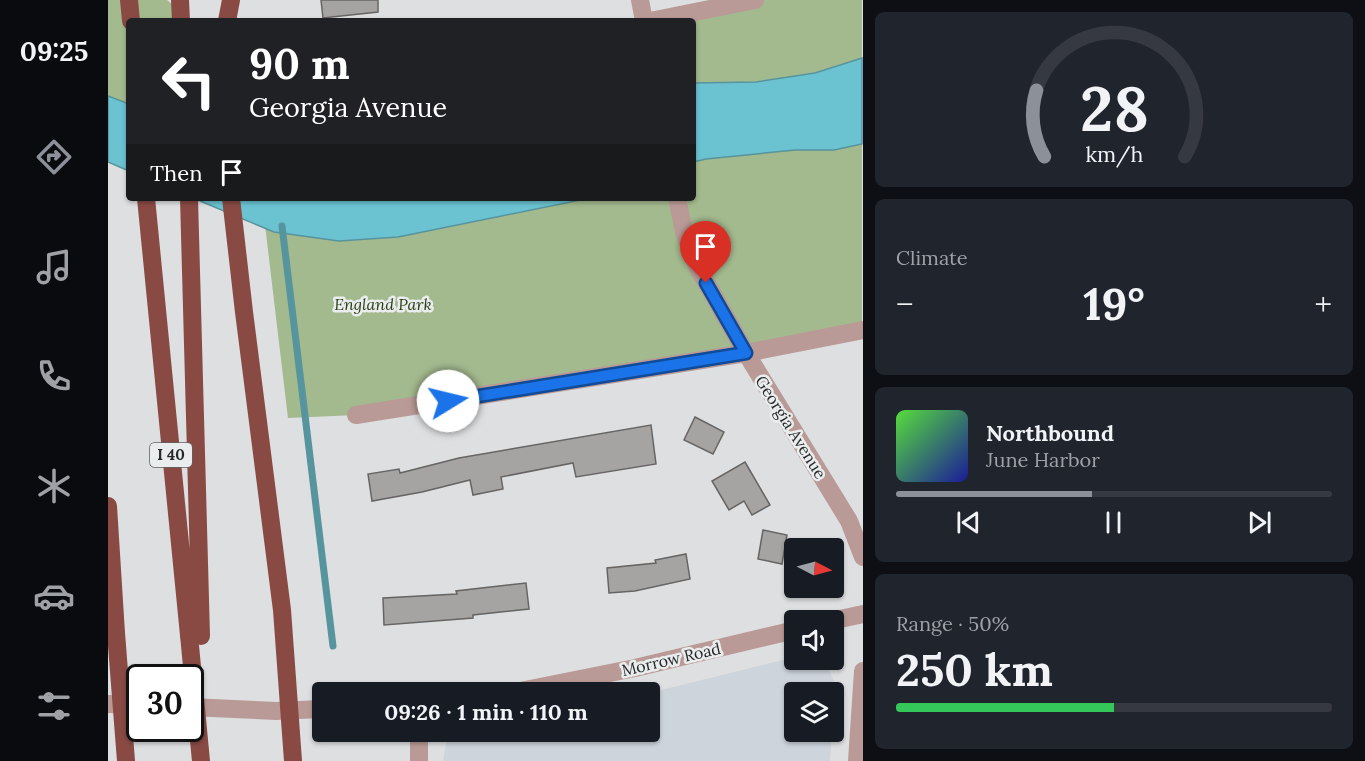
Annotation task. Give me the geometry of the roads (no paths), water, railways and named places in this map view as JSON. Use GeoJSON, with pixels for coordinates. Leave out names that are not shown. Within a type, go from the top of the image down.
{"type":"FeatureCollection","features":[{"type":"Feature","properties":{"kind":"highway"},"geometry":{"type":"LineString","coordinates":[[129,0],[131,18]]}},
{"type":"Feature","properties":{"kind":"highway"},"geometry":{"type":"LineString","coordinates":[[180,0],[181,18]]}},
{"type":"Feature","properties":{"kind":"highway"},"geometry":{"type":"LineString","coordinates":[[228,18],[231,0]]}},
{"type":"Feature","properties":{"kind":"highway","name":"I 40"},"geometry":{"type":"LineString","coordinates":[[146,201],[152,275],[195,636],[202,761]]}},
{"type":"Feature","properties":{"kind":"highway"},"geometry":{"type":"LineString","coordinates":[[189,201],[192,276],[195,636]]}},
{"type":"Feature","properties":{"kind":"highway"},"geometry":{"type":"LineString","coordinates":[[231,201],[282,609],[293,761]]}},
{"type":"Feature","properties":{"kind":"highway"},"geometry":{"type":"LineString","coordinates":[[108,506],[126,761]]}},
{"type":"Feature","properties":{"kind":"street"},"geometry":{"type":"LineString","coordinates":[[640,0],[643,18]]}},
{"type":"Feature","properties":{"kind":"street"},"geometry":{"type":"LineString","coordinates":[[665,18],[755,0]]}},
{"type":"Feature","properties":{"kind":"street","name":"Georgia Avenue"},"geometry":{"type":"LineString","coordinates":[[678,201],[681,220],[697,266],[746,353],[849,521],[862,557]]}},
{"type":"Feature","properties":{"kind":"street"},"geometry":{"type":"LineString","coordinates":[[356,415],[746,353],[862,330]]}},
{"type":"Feature","properties":{"kind":"street"},"geometry":{"type":"LineString","coordinates":[[844,618],[862,614]]}},
{"type":"Feature","properties":{"kind":"street","name":"Morrow Road"},"geometry":{"type":"LineString","coordinates":[[565,682],[784,633]]}},
{"type":"Feature","properties":{"kind":"street"},"geometry":{"type":"LineString","coordinates":[[857,761],[862,671]]}},
{"type":"Feature","properties":{"kind":"street"},"geometry":{"type":"LineString","coordinates":[[108,704],[126,705]]}},
{"type":"Feature","properties":{"kind":"street"},"geometry":{"type":"LineString","coordinates":[[204,708],[276,711],[312,709]]}},
{"type":"Feature","properties":{"kind":"street"},"geometry":{"type":"LineString","coordinates":[[419,742],[419,761]]}},
{"type":"Feature","properties":{"kind":"water"},"geometry":{"type":"Polygon","coordinates":[[[862,58],[862,144],[834,150],[795,150],[696,161],[696,83],[756,82],[815,73],[862,58]]]}},
{"type":"Feature","properties":{"kind":"water"},"geometry":{"type":"Polygon","coordinates":[[[108,96],[126,103],[126,170],[108,162],[108,96]]]}},
{"type":"Feature","properties":{"kind":"water"},"geometry":{"type":"Polygon","coordinates":[[[200,201],[575,201],[398,237],[339,241],[274,232],[200,201]]]}},
{"type":"Feature","properties":{"kind":"waterway"},"geometry":{"type":"LineString","coordinates":[[282,226],[333,646]]}},
{"type":"Feature","properties":{"kind":"park label","name":"England Park"},"geometry":{"type":"Point","coordinates":[383,304]}}]}
